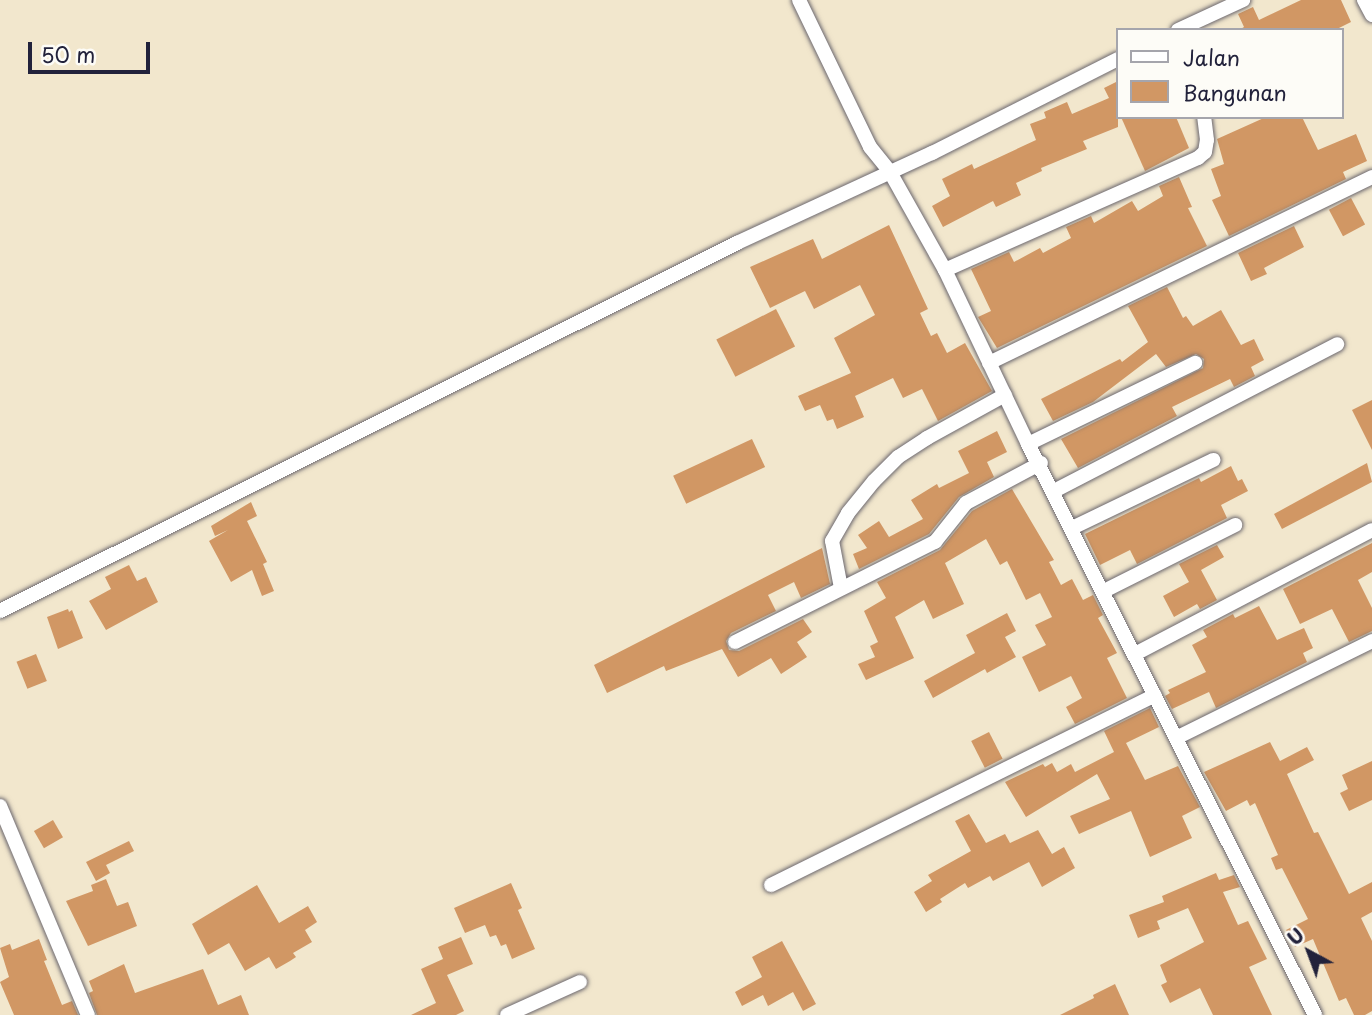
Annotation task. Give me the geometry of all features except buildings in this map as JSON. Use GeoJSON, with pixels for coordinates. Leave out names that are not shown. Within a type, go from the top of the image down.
{"type":"FeatureCollection","features":[{"type":"Feature","properties":{"kind":"street"},"geometry":{"type":"LineString","coordinates":[[799,0],[870,147],[890,172],[945,270],[1028,444],[1041,463],[1315,1015]]}},
{"type":"Feature","properties":{"kind":"street"},"geometry":{"type":"LineString","coordinates":[[1182,28],[1243,0]]}},
{"type":"Feature","properties":{"kind":"street"},"geometry":{"type":"LineString","coordinates":[[1364,0],[1372,15]]}},
{"type":"Feature","properties":{"kind":"street"},"geometry":{"type":"LineString","coordinates":[[0,611],[737,243],[890,172],[1116,60]]}},
{"type":"Feature","properties":{"kind":"street"},"geometry":{"type":"LineString","coordinates":[[945,270],[1198,158],[1205,152],[1207,140],[1204,119]]}},
{"type":"Feature","properties":{"kind":"street"},"geometry":{"type":"LineString","coordinates":[[989,363],[1372,177]]}},
{"type":"Feature","properties":{"kind":"street"},"geometry":{"type":"LineString","coordinates":[[1055,491],[1337,344]]}},
{"type":"Feature","properties":{"kind":"street"},"geometry":{"type":"LineString","coordinates":[[1028,444],[1195,363]]}},
{"type":"Feature","properties":{"kind":"street"},"geometry":{"type":"LineString","coordinates":[[841,588],[832,541],[848,513],[874,481],[898,457],[926,438],[1005,395]]}},
{"type":"Feature","properties":{"kind":"street"},"geometry":{"type":"LineString","coordinates":[[1072,528],[1213,460]]}},
{"type":"Feature","properties":{"kind":"street"},"geometry":{"type":"LineString","coordinates":[[734,642],[935,542],[966,503],[1041,463]]}},
{"type":"Feature","properties":{"kind":"street"},"geometry":{"type":"LineString","coordinates":[[1104,591],[1235,525]]}},
{"type":"Feature","properties":{"kind":"street"},"geometry":{"type":"LineString","coordinates":[[1135,654],[1372,530]]}},
{"type":"Feature","properties":{"kind":"street"},"geometry":{"type":"LineString","coordinates":[[1176,738],[1372,640]]}},
{"type":"Feature","properties":{"kind":"street"},"geometry":{"type":"LineString","coordinates":[[771,885],[1155,695]]}},
{"type":"Feature","properties":{"kind":"street"},"geometry":{"type":"LineString","coordinates":[[0,806],[88,1015]]}},
{"type":"Feature","properties":{"kind":"street"},"geometry":{"type":"LineString","coordinates":[[507,1015],[580,982]]}}]}
